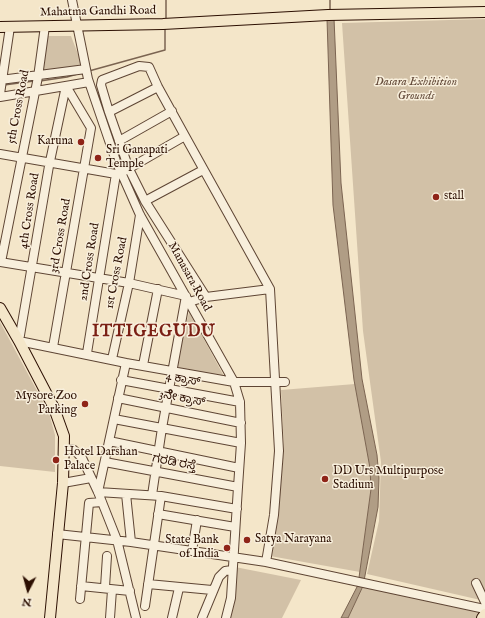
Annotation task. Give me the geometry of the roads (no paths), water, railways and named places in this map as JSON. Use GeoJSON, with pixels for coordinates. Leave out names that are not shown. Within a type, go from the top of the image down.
{"type":"FeatureCollection","features":[{"type":"Feature","properties":{"kind":"main road","name":"Mahatma Gandhi Road"},"geometry":{"type":"LineString","coordinates":[[0,22],[76,23],[168,21],[332,12],[485,7]]}},
{"type":"Feature","properties":{"kind":"main road","name":"Mahatma Gandhi Road"},"geometry":{"type":"LineString","coordinates":[[332,12],[485,12]]}},
{"type":"Feature","properties":{"kind":"main road","name":"Mahatma Gandhi Road"},"geometry":{"type":"LineString","coordinates":[[5,27],[45,26],[76,23]]}},
{"type":"Feature","properties":{"kind":"main road"},"geometry":{"type":"LineString","coordinates":[[0,308],[19,340],[54,408],[64,436],[63,483],[50,618]]}},
{"type":"Feature","properties":{"kind":"main road"},"geometry":{"type":"LineString","coordinates":[[482,618],[485,614]]}},
{"type":"Feature","properties":{"kind":"street","name":"Manasara Road"},"geometry":{"type":"LineString","coordinates":[[72,0],[88,81],[118,173],[234,382],[240,402],[241,443],[237,509],[230,598],[226,618]]}},
{"type":"Feature","properties":{"kind":"street","name":"5th Cross Road"},"geometry":{"type":"LineString","coordinates":[[0,262],[37,82],[45,26]]}},
{"type":"Feature","properties":{"kind":"street"},"geometry":{"type":"LineString","coordinates":[[5,27],[1,86],[37,82],[86,69]]}},
{"type":"Feature","properties":{"kind":"street"},"geometry":{"type":"LineString","coordinates":[[206,297],[145,201],[129,169],[109,112],[101,83],[102,80],[139,66],[149,67],[184,136],[270,289],[279,451],[274,514],[266,562]]}},
{"type":"Feature","properties":{"kind":"street"},"geometry":{"type":"LineString","coordinates":[[0,98],[37,82],[66,86],[88,81]]}},
{"type":"Feature","properties":{"kind":"street","name":"3rd Cross Road"},"geometry":{"type":"LineString","coordinates":[[53,347],[92,128],[66,86]]}},
{"type":"Feature","properties":{"kind":"street","name":"4th Cross Road"},"geometry":{"type":"LineString","coordinates":[[19,340],[50,163],[66,86]]}},
{"type":"Feature","properties":{"kind":"street"},"geometry":{"type":"LineString","coordinates":[[109,112],[158,87]]}},
{"type":"Feature","properties":{"kind":"street"},"geometry":{"type":"LineString","coordinates":[[119,141],[172,111]]}},
{"type":"Feature","properties":{"kind":"street"},"geometry":{"type":"LineString","coordinates":[[0,154],[118,173],[129,169],[184,136]]}},
{"type":"Feature","properties":{"kind":"street"},"geometry":{"type":"LineString","coordinates":[[145,201],[203,170]]}},
{"type":"Feature","properties":{"kind":"street","name":"2nd Cross Road"},"geometry":{"type":"LineString","coordinates":[[86,353],[118,173]]}},
{"type":"Feature","properties":{"kind":"street","name":"1st Cross Road"},"geometry":{"type":"LineString","coordinates":[[112,360],[129,283],[140,215]]}},
{"type":"Feature","properties":{"kind":"street"},"geometry":{"type":"LineString","coordinates":[[0,262],[129,283],[158,289],[187,299],[270,289]]}},
{"type":"Feature","properties":{"kind":"street"},"geometry":{"type":"LineString","coordinates":[[144,365],[158,289]]}},
{"type":"Feature","properties":{"kind":"street"},"geometry":{"type":"LineString","coordinates":[[145,606],[158,514],[156,471],[162,428],[187,299]]}},
{"type":"Feature","properties":{"kind":"street"},"geometry":{"type":"LineString","coordinates":[[19,340],[86,353],[126,363],[234,382],[285,382]]}},
{"type":"Feature","properties":{"kind":"street"},"geometry":{"type":"LineString","coordinates":[[98,492],[121,380],[126,363]]}},
{"type":"Feature","properties":{"kind":"street","name":"4 ಕ್ರಾಸ್"},"geometry":{"type":"LineString","coordinates":[[121,380],[240,402]]}},
{"type":"Feature","properties":{"kind":"street","name":"3ನೆೇ ಕ್ರಾಸ್"},"geometry":{"type":"LineString","coordinates":[[118,398],[166,409],[241,423]]}},
{"type":"Feature","properties":{"kind":"street"},"geometry":{"type":"LineString","coordinates":[[114,419],[241,443]]}},
{"type":"Feature","properties":{"kind":"street"},"geometry":{"type":"LineString","coordinates":[[109,440],[159,452],[239,468]]}},
{"type":"Feature","properties":{"kind":"street"},"geometry":{"type":"LineString","coordinates":[[64,448],[74,450],[82,458],[98,492],[117,540],[136,618]]}},
{"type":"Feature","properties":{"kind":"street","name":"ಗರಡಿ ರಸ್ತೆ"},"geometry":{"type":"LineString","coordinates":[[105,462],[238,487]]}},
{"type":"Feature","properties":{"kind":"street"},"geometry":{"type":"LineString","coordinates":[[63,483],[91,478]]}},
{"type":"Feature","properties":{"kind":"street"},"geometry":{"type":"LineString","coordinates":[[98,492],[156,496],[237,509]]}},
{"type":"Feature","properties":{"kind":"street"},"geometry":{"type":"LineString","coordinates":[[126,494],[131,542]]}},
{"type":"Feature","properties":{"kind":"street"},"geometry":{"type":"LineString","coordinates":[[80,599],[89,503],[102,502]]}},
{"type":"Feature","properties":{"kind":"street"},"geometry":{"type":"LineString","coordinates":[[158,514],[235,527]]}},
{"type":"Feature","properties":{"kind":"street"},"geometry":{"type":"LineString","coordinates":[[192,551],[197,520]]}},
{"type":"Feature","properties":{"kind":"street"},"geometry":{"type":"LineString","coordinates":[[57,534],[117,540],[266,562],[485,608]]}},
{"type":"Feature","properties":{"kind":"street"},"geometry":{"type":"LineString","coordinates":[[107,556],[110,618]]}},
{"type":"Feature","properties":{"kind":"street"},"geometry":{"type":"LineString","coordinates":[[202,618],[212,590],[219,577],[225,571],[232,570]]}},
{"type":"Feature","properties":{"kind":"street"},"geometry":{"type":"LineString","coordinates":[[476,583],[485,602]]}},
{"type":"Feature","properties":{"kind":"street"},"geometry":{"type":"LineString","coordinates":[[148,584],[212,590]]}},
{"type":"Feature","properties":{"kind":"street"},"geometry":{"type":"LineString","coordinates":[[81,586],[130,591]]}},
{"type":"Feature","properties":{"kind":"street"},"geometry":{"type":"LineString","coordinates":[[172,618],[179,588]]}},
{"type":"Feature","properties":{"kind":"waterway"},"geometry":{"type":"LineString","coordinates":[[166,0],[166,20]]}},
{"type":"Feature","properties":{"kind":"waterway"},"geometry":{"type":"LineString","coordinates":[[330,0],[330,10]]}},
{"type":"Feature","properties":{"kind":"waterway"},"geometry":{"type":"LineString","coordinates":[[89,71],[165,50],[165,27]]}},
{"type":"Feature","properties":{"kind":"waterway"},"geometry":{"type":"LineString","coordinates":[[40,81],[67,77],[81,73]]}},
{"type":"Feature","properties":{"kind":"waterway"},"geometry":{"type":"LineString","coordinates":[[4,85],[34,81]]}},
{"type":"Feature","properties":{"kind":"place","name":"Karuna"},"geometry":{"type":"Point","coordinates":[81,142]}},
{"type":"Feature","properties":{"kind":"place","name":"Sri Ganapati Temple"},"geometry":{"type":"Point","coordinates":[98,158]}},
{"type":"Feature","properties":{"kind":"place","name":"stall"},"geometry":{"type":"Point","coordinates":[436,197]}},
{"type":"Feature","properties":{"kind":"place","name":"Mysore Zoo Parking"},"geometry":{"type":"Point","coordinates":[85,404]}},
{"type":"Feature","properties":{"kind":"place","name":"Hotel Darshan Palace"},"geometry":{"type":"Point","coordinates":[56,460]}},
{"type":"Feature","properties":{"kind":"place","name":"DD Urs Multipurpose Stadium"},"geometry":{"type":"Point","coordinates":[325,479]}},
{"type":"Feature","properties":{"kind":"place","name":"Satya Narayana"},"geometry":{"type":"Point","coordinates":[247,540]}},
{"type":"Feature","properties":{"kind":"place","name":"State Bank of India"},"geometry":{"type":"Point","coordinates":[227,548]}},
{"type":"Feature","properties":{"kind":"district","name":"ITTIGEGUDU"},"geometry":{"type":"Point","coordinates":[154,333]}},
{"type":"Feature","properties":{"kind":"park label","name":"Dasara Exhibition Grounds"},"geometry":{"type":"Point","coordinates":[416,90]}}]}
